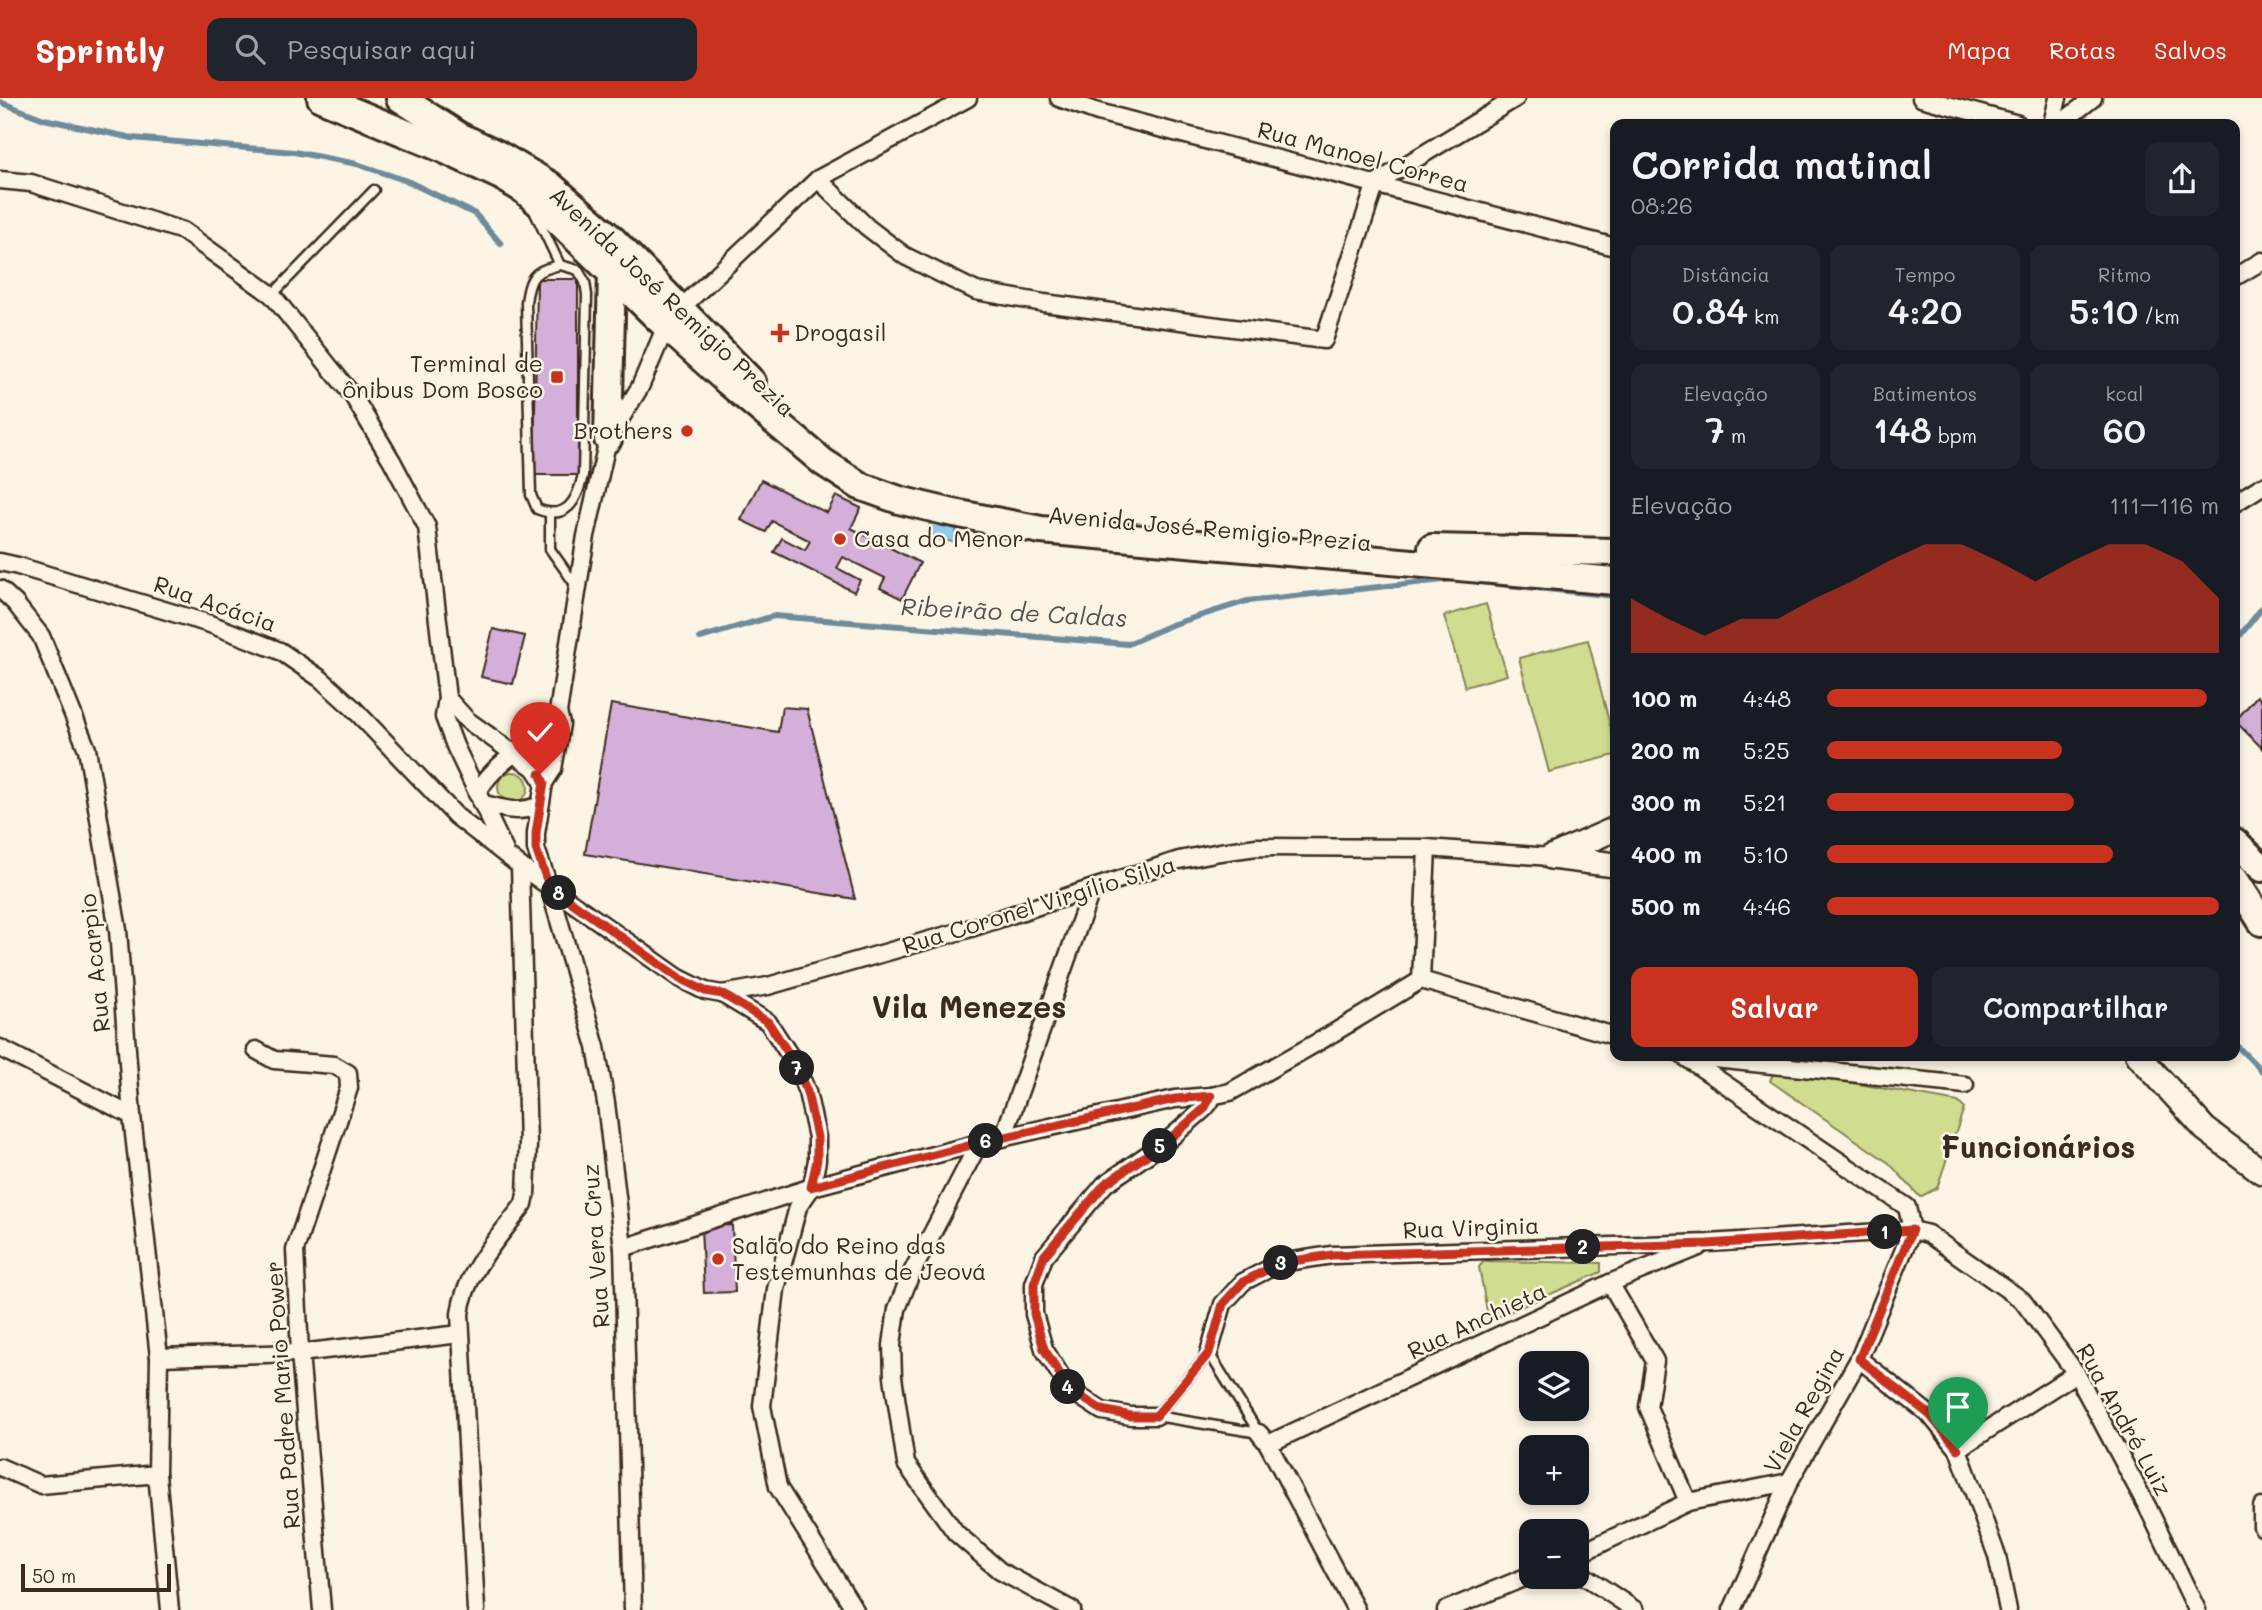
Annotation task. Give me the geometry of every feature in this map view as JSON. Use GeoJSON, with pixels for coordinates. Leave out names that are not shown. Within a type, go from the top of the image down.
{"type":"FeatureCollection","features":[{"type":"Feature","properties":{"kind":"main road","name":"Avenida José Remigio Prezia"},"geometry":{"type":"LineString","coordinates":[[321,98],[441,148],[501,176],[524,190],[612,271],[674,317],[825,442],[869,471],[901,485],[940,496],[1096,522],[1403,547],[1610,552]]}},
{"type":"Feature","properties":{"kind":"main road","name":"Avenida José Remigio Prezia"},"geometry":{"type":"LineString","coordinates":[[400,98],[459,136],[551,185],[612,239],[674,317],[783,430],[823,462],[860,486],[924,506],[1041,530],[1610,581]]}},
{"type":"Feature","properties":{"kind":"main road"},"geometry":{"type":"LineString","coordinates":[[608,439],[612,271]]}},
{"type":"Feature","properties":{"kind":"main road"},"geometry":{"type":"LineString","coordinates":[[2240,847],[2262,868]]}},
{"type":"Feature","properties":{"kind":"main road"},"geometry":{"type":"LineString","coordinates":[[2240,872],[2262,896]]}},
{"type":"Feature","properties":{"kind":"main road"},"geometry":{"type":"LineString","coordinates":[[2240,888],[2262,922]]}},
{"type":"Feature","properties":{"kind":"street"},"geometry":{"type":"LineString","coordinates":[[674,317],[818,179],[968,98]]}},
{"type":"Feature","properties":{"kind":"street","name":"Rua Manoel Correa"},"geometry":{"type":"LineString","coordinates":[[1059,98],[1098,105],[1610,246]]}},
{"type":"Feature","properties":{"kind":"street"},"geometry":{"type":"LineString","coordinates":[[818,179],[867,226],[905,256],[976,291],[1058,305],[1324,340],[1377,183],[1516,98]]}},
{"type":"Feature","properties":{"kind":"street"},"geometry":{"type":"LineString","coordinates":[[1921,98],[1999,119]]}},
{"type":"Feature","properties":{"kind":"street"},"geometry":{"type":"LineString","coordinates":[[2053,119],[2058,98]]}},
{"type":"Feature","properties":{"kind":"street"},"geometry":{"type":"LineString","coordinates":[[2066,119],[2092,98]]}},
{"type":"Feature","properties":{"kind":"street"},"geometry":{"type":"LineString","coordinates":[[0,180],[31,183],[183,231],[272,295],[353,396],[427,527],[447,698],[444,717],[479,798],[514,861],[528,1144],[524,1204],[471,1276],[462,1298],[460,1334],[476,1610]]}},
{"type":"Feature","properties":{"kind":"street"},"geometry":{"type":"LineString","coordinates":[[2240,274],[2262,261]]}},
{"type":"Feature","properties":{"kind":"street","name":"Rua Vera Cruz"},"geometry":{"type":"LineString","coordinates":[[634,1610],[623,1248],[606,1103],[596,1047],[536,849],[544,783],[553,769],[561,724],[558,712],[586,537],[608,439],[640,387],[674,317]]}},
{"type":"Feature","properties":{"kind":"street"},"geometry":{"type":"LineString","coordinates":[[2240,500],[2262,486]]}},
{"type":"Feature","properties":{"kind":"street","name":"Rua Acácia"},"geometry":{"type":"LineString","coordinates":[[0,562],[210,624],[280,651],[321,679],[353,708],[456,816],[514,861]]}},
{"type":"Feature","properties":{"kind":"street","name":"Rua Acarpio"},"geometry":{"type":"LineString","coordinates":[[0,589],[15,603],[41,636],[87,749],[118,930],[132,1116],[159,1357],[157,1474],[170,1610]]}},
{"type":"Feature","properties":{"kind":"street"},"geometry":{"type":"LineString","coordinates":[[447,698],[467,720],[534,768],[544,783]]}},
{"type":"Feature","properties":{"kind":"street"},"geometry":{"type":"LineString","coordinates":[[479,798],[496,768],[528,741],[547,719],[558,712]]}},
{"type":"Feature","properties":{"kind":"street"},"geometry":{"type":"LineString","coordinates":[[479,798],[510,811],[530,810],[540,805]]}},
{"type":"Feature","properties":{"kind":"street"},"geometry":{"type":"LineString","coordinates":[[1551,857],[1610,831]]}},
{"type":"Feature","properties":{"kind":"street","name":"Rua Coronel Virgílio Silva"},"geometry":{"type":"LineString","coordinates":[[514,861],[679,978],[705,991],[722,994],[768,986],[968,929],[1091,891],[1179,860],[1257,847],[1426,848],[1551,857],[1610,864]]}},
{"type":"Feature","properties":{"kind":"street"},"geometry":{"type":"LineString","coordinates":[[1421,980],[1426,848]]}},
{"type":"Feature","properties":{"kind":"street"},"geometry":{"type":"LineString","coordinates":[[1003,1138],[1091,891]]}},
{"type":"Feature","properties":{"kind":"street"},"geometry":{"type":"LineString","coordinates":[[623,1248],[811,1187],[979,1143],[1175,1099],[1230,1092],[1421,980],[1610,1035]]}},
{"type":"Feature","properties":{"kind":"street"},"geometry":{"type":"LineString","coordinates":[[722,994],[768,1022],[796,1065],[807,1092],[817,1137],[817,1160],[811,1187],[798,1207],[776,1289],[762,1406],[778,1487],[855,1610]]}},
{"type":"Feature","properties":{"kind":"street"},"geometry":{"type":"LineString","coordinates":[[0,1048],[132,1116]]}},
{"type":"Feature","properties":{"kind":"street","name":"Rua Padre Mario Power"},"geometry":{"type":"LineString","coordinates":[[256,1050],[274,1060],[334,1065],[348,1073],[349,1088],[295,1250],[300,1353],[322,1610]]}},
{"type":"Feature","properties":{"kind":"street"},"geometry":{"type":"LineString","coordinates":[[1692,1061],[1907,1207],[1912,1230]]}},
{"type":"Feature","properties":{"kind":"street"},"geometry":{"type":"LineString","coordinates":[[1739,1061],[1965,1085]]}},
{"type":"Feature","properties":{"kind":"street"},"geometry":{"type":"LineString","coordinates":[[2143,1061],[2205,1129],[2262,1172]]}},
{"type":"Feature","properties":{"kind":"street"},"geometry":{"type":"LineString","coordinates":[[1156,1416],[1131,1416],[1102,1410],[1070,1390],[1044,1349],[1034,1314],[1034,1284],[1044,1256],[1105,1184],[1167,1141],[1204,1109],[1211,1096]]}},
{"type":"Feature","properties":{"kind":"street"},"geometry":{"type":"LineString","coordinates":[[979,1143],[910,1276],[897,1309],[892,1345],[892,1377],[906,1464],[956,1533],[1000,1571],[1072,1610]]}},
{"type":"Feature","properties":{"kind":"street","name":"Rua Virginia"},"geometry":{"type":"LineString","coordinates":[[1209,1353],[1223,1304],[1243,1282],[1280,1263],[1332,1255],[1708,1244],[1912,1230]]}},
{"type":"Feature","properties":{"kind":"street","name":"Viela Regina"},"geometry":{"type":"LineString","coordinates":[[1732,1610],[1789,1482],[1859,1359],[1912,1230]]}},
{"type":"Feature","properties":{"kind":"street","name":"Rua André Luiz"},"geometry":{"type":"LineString","coordinates":[[1912,1230],[1928,1234],[2022,1300],[2076,1373],[2148,1508],[2197,1610]]}},
{"type":"Feature","properties":{"kind":"street","name":"Rua Anchieta"},"geometry":{"type":"LineString","coordinates":[[1263,1438],[1610,1283],[1708,1244]]}},
{"type":"Feature","properties":{"kind":"street"},"geometry":{"type":"LineString","coordinates":[[1610,1283],[1655,1361],[1648,1407],[1688,1502]]}},
{"type":"Feature","properties":{"kind":"street"},"geometry":{"type":"LineString","coordinates":[[159,1357],[300,1353],[460,1334]]}},
{"type":"Feature","properties":{"kind":"street"},"geometry":{"type":"LineString","coordinates":[[1859,1359],[1930,1415],[1958,1449],[1997,1556],[2008,1610]]}},
{"type":"Feature","properties":{"kind":"street"},"geometry":{"type":"LineString","coordinates":[[1958,1449],[2076,1373]]}},
{"type":"Feature","properties":{"kind":"street"},"geometry":{"type":"LineString","coordinates":[[1263,1438],[1356,1610]]}},
{"type":"Feature","properties":{"kind":"street"},"geometry":{"type":"LineString","coordinates":[[0,1467],[41,1485],[157,1474]]}},
{"type":"Feature","properties":{"kind":"street"},"geometry":{"type":"LineString","coordinates":[[1589,1549],[1688,1502],[1789,1482]]}},
{"type":"Feature","properties":{"kind":"street"},"geometry":{"type":"LineString","coordinates":[[2262,1507],[2262,1527]]}},
{"type":"Feature","properties":{"kind":"street"},"geometry":{"type":"LineString","coordinates":[[1589,1579],[1635,1610]]}},
{"type":"Feature","properties":{"kind":"street"},"geometry":{"type":"LineString","coordinates":[[1446,1610],[1519,1580]]}},
{"type":"Feature","properties":{"kind":"lane"},"geometry":{"type":"LineString","coordinates":[[272,295],[374,190]]}},
{"type":"Feature","properties":{"kind":"lane"},"geometry":{"type":"LineString","coordinates":[[524,190],[560,265]]}},
{"type":"Feature","properties":{"kind":"lane"},"geometry":{"type":"LineString","coordinates":[[560,265],[578,270],[586,282],[583,475],[579,493],[567,509],[550,514],[537,509],[531,495],[526,302],[529,280],[542,269],[560,265]]}},
{"type":"Feature","properties":{"kind":"lane"},"geometry":{"type":"LineString","coordinates":[[550,514],[550,548],[578,589]]}},
{"type":"Feature","properties":{"kind":"lane"},"geometry":{"type":"LineString","coordinates":[[1209,1353],[1263,1438],[1156,1416],[1209,1353]]}},
{"type":"Feature","properties":{"kind":"green space"},"geometry":{"type":"Polygon","coordinates":[[[1486,604],[1507,675],[1465,687],[1444,616],[1486,604]]]}},
{"type":"Feature","properties":{"kind":"green space"},"geometry":{"type":"Polygon","coordinates":[[[1588,640],[1610,726],[1610,756],[1549,772],[1519,658],[1588,640]]]}},
{"type":"Feature","properties":{"kind":"green space"},"geometry":{"type":"Polygon","coordinates":[[[513,772],[524,776],[528,787],[524,798],[513,802],[502,798],[498,787],[502,776],[513,772]]]}},
{"type":"Feature","properties":{"kind":"green space"},"geometry":{"type":"Polygon","coordinates":[[[1775,1069],[1958,1102],[1964,1108],[1937,1188],[1920,1197],[1889,1163],[1770,1081],[1775,1069]]]}},
{"type":"Feature","properties":{"kind":"green space"},"geometry":{"type":"Polygon","coordinates":[[[1484,1261],[1601,1263],[1601,1272],[1498,1317],[1487,1311],[1479,1267],[1484,1261]]]}},
{"type":"Feature","properties":{"kind":"water"},"geometry":{"type":"Polygon","coordinates":[[[930,522],[957,526],[954,542],[927,538],[930,522]]]}},
{"type":"Feature","properties":{"kind":"building","name":"Terminal de ônibus Dom Bosco"},"geometry":{"type":"Polygon","coordinates":[[[537,279],[578,279],[578,475],[534,475],[537,279]]]}},
{"type":"Feature","properties":{"kind":"building","name":"Casa do Menor"},"geometry":{"type":"Polygon","coordinates":[[[761,480],[827,513],[836,496],[861,508],[851,528],[920,563],[902,599],[880,588],[885,578],[843,557],[837,568],[860,580],[854,592],[774,552],[782,538],[805,550],[810,541],[772,521],[766,532],[741,520],[761,480]]]}},
{"type":"Feature","properties":{"kind":"building"},"geometry":{"type":"Polygon","coordinates":[[[493,629],[525,636],[513,684],[481,677],[493,629]]]}},
{"type":"Feature","properties":{"kind":"building"},"geometry":{"type":"Polygon","coordinates":[[[2257,696],[2262,701],[2262,748],[2240,726],[2240,715],[2257,696]]]}},
{"type":"Feature","properties":{"kind":"building"},"geometry":{"type":"Polygon","coordinates":[[[611,704],[778,732],[782,707],[807,709],[855,899],[585,854],[611,704]]]}},
{"type":"Feature","properties":{"kind":"building","name":"Salão do Reino das Testemunhas de Jeová"},"geometry":{"type":"Polygon","coordinates":[[[732,1225],[735,1292],[704,1293],[701,1226],[732,1225]]]}},
{"type":"Feature","properties":{"kind":"waterway","name":"Ribeirão de Caldas"},"geometry":{"type":"LineString","coordinates":[[0,102],[44,119],[132,138],[294,152],[357,164],[407,181],[475,214],[501,244]]}},
{"type":"Feature","properties":{"kind":"waterway","name":"Ribeirão de Caldas"},"geometry":{"type":"LineString","coordinates":[[700,638],[774,616],[1128,644],[1171,625],[1247,601],[1453,579]]}},
{"type":"Feature","properties":{"kind":"waterway","name":"Ribeirão de Caldas"},"geometry":{"type":"LineString","coordinates":[[1478,582],[1610,595]]}},
{"type":"Feature","properties":{"kind":"waterway"},"geometry":{"type":"LineString","coordinates":[[2240,636],[2262,608]]}},
{"type":"Feature","properties":{"kind":"waterway","name":"Ribeirão de Caldas"},"geometry":{"type":"LineString","coordinates":[[2240,1049],[2262,1071]]}},
{"type":"Feature","properties":{"kind":"place","name":"Drogasil"},"geometry":{"type":"Point","coordinates":[780,333]}},
{"type":"Feature","properties":{"kind":"place","name":"Terminal de ônibus Dom Bosco"},"geometry":{"type":"Point","coordinates":[557,377]}},
{"type":"Feature","properties":{"kind":"place","name":"Brothers"},"geometry":{"type":"Point","coordinates":[687,431]}},
{"type":"Feature","properties":{"kind":"place","name":"Casa do Menor"},"geometry":{"type":"Point","coordinates":[840,539]}},
{"type":"Feature","properties":{"kind":"place","name":"Salão do Reino das Testemunhas de Jeová"},"geometry":{"type":"Point","coordinates":[718,1259]}},
{"type":"Feature","properties":{"kind":"district","name":"Vila Menezes"},"geometry":{"type":"Point","coordinates":[969,1008]}},
{"type":"Feature","properties":{"kind":"district","name":"Funcionários"},"geometry":{"type":"Point","coordinates":[2038,1148]}},
{"type":"Feature","properties":{"kind":"route"},"geometry":{"type":"LineString","coordinates":[[540,774],[544,783],[536,849],[549,886],[679,978],[705,991],[722,994],[768,1022],[796,1065],[807,1092],[817,1137],[817,1160],[811,1187],[979,1143],[1175,1099],[1211,1096],[1204,1109],[1167,1141],[1105,1184],[1044,1256],[1034,1284],[1034,1314],[1044,1349],[1070,1390],[1102,1410],[1131,1416],[1156,1416],[1209,1353],[1223,1304],[1243,1282],[1280,1263],[1332,1255],[1708,1244],[1912,1230],[1859,1359],[1930,1415],[1958,1449]]}}]}
